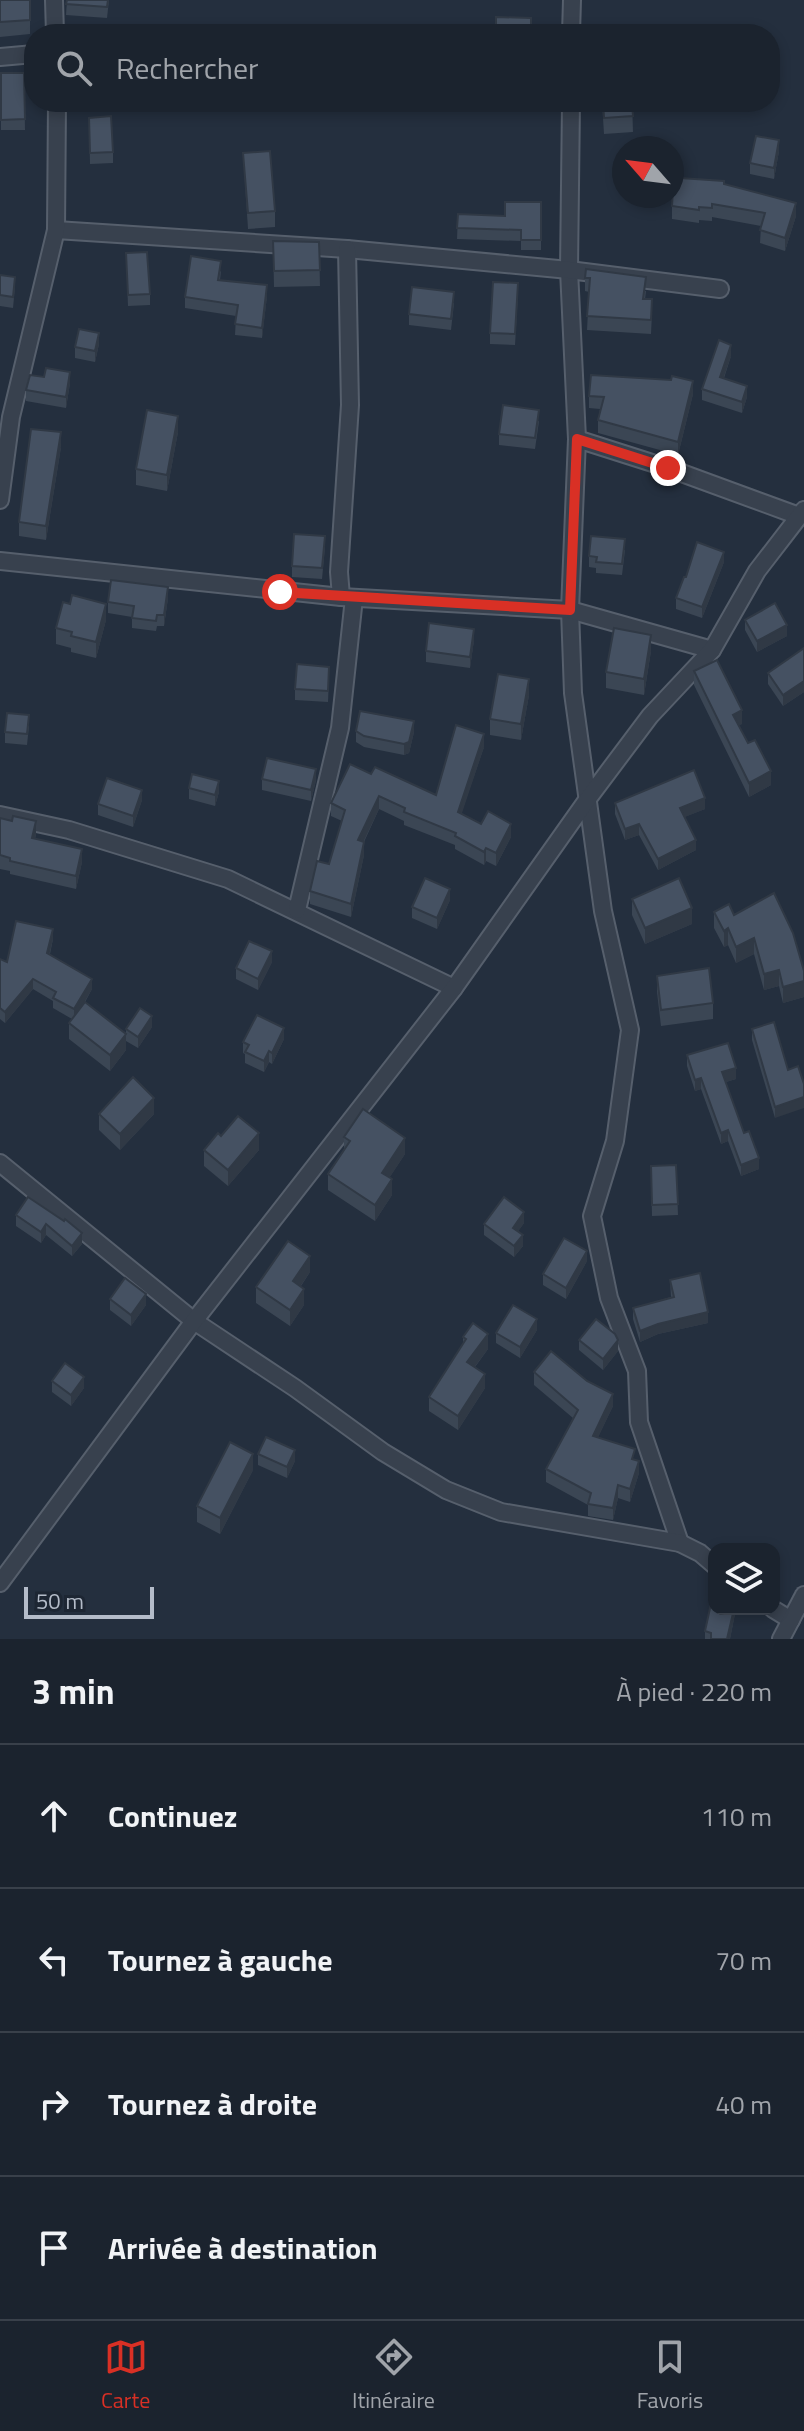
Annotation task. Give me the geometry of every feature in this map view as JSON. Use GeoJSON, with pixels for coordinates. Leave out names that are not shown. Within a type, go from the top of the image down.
{"type":"FeatureCollection","features":[{"type":"Feature","properties":{"kind":"street"},"geometry":{"type":"LineString","coordinates":[[54,0],[55,24]]}},
{"type":"Feature","properties":{"kind":"street"},"geometry":{"type":"LineString","coordinates":[[571,24],[572,0]]}},
{"type":"Feature","properties":{"kind":"street"},"geometry":{"type":"LineString","coordinates":[[0,57],[24,55]]}},
{"type":"Feature","properties":{"kind":"street"},"geometry":{"type":"LineString","coordinates":[[0,500],[11,417],[56,230],[57,112]]}},
{"type":"Feature","properties":{"kind":"street"},"geometry":{"type":"LineString","coordinates":[[571,112],[569,270],[577,439],[570,610],[573,693],[603,911],[630,1030],[615,1141],[592,1216],[609,1298],[637,1371],[639,1422],[680,1543]]}},
{"type":"Feature","properties":{"kind":"street"},"geometry":{"type":"LineString","coordinates":[[56,230],[347,249],[569,270],[720,289]]}},
{"type":"Feature","properties":{"kind":"street"},"geometry":{"type":"LineString","coordinates":[[297,910],[340,728],[348,598],[339,572],[350,405],[347,249]]}},
{"type":"Feature","properties":{"kind":"street"},"geometry":{"type":"LineString","coordinates":[[0,1583],[194,1321],[454,988],[650,716],[712,650],[757,571],[802,513],[577,439]]}},
{"type":"Feature","properties":{"kind":"street"},"geometry":{"type":"LineString","coordinates":[[0,561],[348,598],[570,610],[712,650]]}},
{"type":"Feature","properties":{"kind":"street"},"geometry":{"type":"LineString","coordinates":[[0,815],[69,830],[228,879],[454,988]]}},
{"type":"Feature","properties":{"kind":"street"},"geometry":{"type":"LineString","coordinates":[[0,1163],[194,1321],[295,1388],[383,1452],[446,1490],[501,1512],[680,1543],[708,1560]]}},
{"type":"Feature","properties":{"kind":"street"},"geometry":{"type":"LineString","coordinates":[[781,1639],[804,1595]]}},
{"type":"Feature","properties":{"kind":"street"},"geometry":{"type":"LineString","coordinates":[[780,1613],[791,1620]]}},
{"type":"Feature","properties":{"kind":"building"},"geometry":{"type":"Polygon","coordinates":[[[0,0],[30,0],[30,20],[0,22],[0,0]]]}},
{"type":"Feature","properties":{"kind":"building"},"geometry":{"type":"Polygon","coordinates":[[[67,0],[108,0],[107,7],[66,4],[67,0]]]}},
{"type":"Feature","properties":{"kind":"building"},"geometry":{"type":"Polygon","coordinates":[[[496,17],[531,18],[531,24],[496,24],[496,17]]]}},
{"type":"Feature","properties":{"kind":"building"},"geometry":{"type":"Polygon","coordinates":[[[1,73],[24,73],[25,119],[1,120],[1,73]]]}},
{"type":"Feature","properties":{"kind":"building"},"geometry":{"type":"Polygon","coordinates":[[[604,112],[633,112],[633,116],[604,118],[604,112]]]}},
{"type":"Feature","properties":{"kind":"building"},"geometry":{"type":"Polygon","coordinates":[[[111,116],[113,152],[90,153],[89,118],[111,116]]]}},
{"type":"Feature","properties":{"kind":"building"},"geometry":{"type":"Polygon","coordinates":[[[756,136],[779,140],[774,168],[750,163],[756,136]]]}},
{"type":"Feature","properties":{"kind":"building"},"geometry":{"type":"Polygon","coordinates":[[[270,151],[275,211],[248,213],[243,153],[270,151]]]}},
{"type":"Feature","properties":{"kind":"building"},"geometry":{"type":"Polygon","coordinates":[[[684,178],[724,181],[724,184],[796,203],[785,238],[760,230],[765,213],[712,204],[712,208],[699,207],[699,210],[684,208],[684,178]]]}},
{"type":"Feature","properties":{"kind":"building"},"geometry":{"type":"Polygon","coordinates":[[[505,202],[541,202],[541,240],[521,240],[521,230],[457,228],[458,214],[505,216],[505,202]]]}},
{"type":"Feature","properties":{"kind":"building"},"geometry":{"type":"Polygon","coordinates":[[[273,241],[319,242],[320,270],[274,271],[273,241]]]}},
{"type":"Feature","properties":{"kind":"building"},"geometry":{"type":"Polygon","coordinates":[[[147,252],[150,294],[128,295],[126,253],[147,252]]]}},
{"type":"Feature","properties":{"kind":"building"},"geometry":{"type":"Polygon","coordinates":[[[191,256],[221,261],[218,280],[267,285],[262,328],[235,324],[238,305],[185,297],[191,256]]]}},
{"type":"Feature","properties":{"kind":"building"},"geometry":{"type":"Polygon","coordinates":[[[586,269],[646,277],[643,299],[652,299],[651,320],[587,316],[590,278],[585,278],[586,269]]]}},
{"type":"Feature","properties":{"kind":"building"},"geometry":{"type":"Polygon","coordinates":[[[0,275],[15,277],[13,297],[0,295],[0,275]]]}},
{"type":"Feature","properties":{"kind":"building"},"geometry":{"type":"Polygon","coordinates":[[[493,282],[518,283],[515,334],[490,333],[493,282]]]}},
{"type":"Feature","properties":{"kind":"building"},"geometry":{"type":"Polygon","coordinates":[[[412,287],[454,292],[451,319],[409,314],[412,287]]]}},
{"type":"Feature","properties":{"kind":"building"},"geometry":{"type":"Polygon","coordinates":[[[79,329],[99,333],[95,351],[75,347],[79,329]]]}},
{"type":"Feature","properties":{"kind":"building"},"geometry":{"type":"Polygon","coordinates":[[[719,340],[731,345],[720,377],[747,386],[742,402],[702,389],[719,340]]]}},
{"type":"Feature","properties":{"kind":"building"},"geometry":{"type":"Polygon","coordinates":[[[46,368],[70,372],[66,397],[26,390],[30,375],[44,377],[46,368]]]}},
{"type":"Feature","properties":{"kind":"building"},"geometry":{"type":"Polygon","coordinates":[[[591,375],[671,380],[672,376],[693,381],[678,442],[598,420],[604,397],[589,396],[591,375]]]}},
{"type":"Feature","properties":{"kind":"building"},"geometry":{"type":"Polygon","coordinates":[[[503,405],[539,410],[535,438],[499,434],[503,405]]]}},
{"type":"Feature","properties":{"kind":"building"},"geometry":{"type":"Polygon","coordinates":[[[147,410],[178,416],[167,475],[136,469],[147,410]]]}},
{"type":"Feature","properties":{"kind":"building"},"geometry":{"type":"Polygon","coordinates":[[[31,429],[61,432],[46,526],[19,522],[31,429]]]}},
{"type":"Feature","properties":{"kind":"building"},"geometry":{"type":"Polygon","coordinates":[[[294,534],[325,536],[322,568],[292,566],[294,534]]]}},
{"type":"Feature","properties":{"kind":"building"},"geometry":{"type":"Polygon","coordinates":[[[591,536],[625,539],[622,564],[596,562],[597,557],[589,556],[591,536]]]}},
{"type":"Feature","properties":{"kind":"building"},"geometry":{"type":"Polygon","coordinates":[[[697,542],[724,552],[702,607],[676,598],[697,542]]]}},
{"type":"Feature","properties":{"kind":"building"},"geometry":{"type":"Polygon","coordinates":[[[111,580],[168,587],[164,615],[157,615],[156,621],[132,618],[134,606],[108,602],[111,580]]]}},
{"type":"Feature","properties":{"kind":"building"},"geometry":{"type":"Polygon","coordinates":[[[72,595],[106,604],[96,642],[71,636],[72,632],[56,628],[63,602],[70,604],[72,595]]]}},
{"type":"Feature","properties":{"kind":"building"},"geometry":{"type":"Polygon","coordinates":[[[775,603],[787,625],[757,641],[745,620],[775,603]]]}},
{"type":"Feature","properties":{"kind":"building"},"geometry":{"type":"Polygon","coordinates":[[[429,623],[474,629],[470,657],[426,651],[429,623]]]}},
{"type":"Feature","properties":{"kind":"building"},"geometry":{"type":"Polygon","coordinates":[[[614,628],[651,635],[644,679],[606,672],[614,628]]]}},
{"type":"Feature","properties":{"kind":"building"},"geometry":{"type":"Polygon","coordinates":[[[804,648],[804,681],[783,695],[768,673],[804,648]]]}},
{"type":"Feature","properties":{"kind":"building"},"geometry":{"type":"Polygon","coordinates":[[[717,660],[742,710],[733,715],[748,743],[755,740],[771,771],[749,783],[694,671],[717,660]]]}},
{"type":"Feature","properties":{"kind":"building"},"geometry":{"type":"Polygon","coordinates":[[[297,664],[329,667],[328,691],[295,689],[297,664]]]}},
{"type":"Feature","properties":{"kind":"building"},"geometry":{"type":"Polygon","coordinates":[[[498,674],[529,679],[521,724],[490,719],[498,674]]]}},
{"type":"Feature","properties":{"kind":"building"},"geometry":{"type":"Polygon","coordinates":[[[360,711],[414,721],[409,742],[404,744],[364,736],[356,731],[360,711]]]}},
{"type":"Feature","properties":{"kind":"building"},"geometry":{"type":"Polygon","coordinates":[[[7,713],[29,715],[27,734],[5,732],[7,713]]]}},
{"type":"Feature","properties":{"kind":"building"},"geometry":{"type":"Polygon","coordinates":[[[456,725],[484,734],[458,812],[481,824],[488,811],[511,824],[496,853],[486,848],[484,852],[455,836],[456,833],[404,812],[405,808],[379,796],[358,840],[364,842],[351,904],[310,891],[317,861],[329,864],[345,810],[331,803],[350,764],[371,774],[375,767],[436,795],[456,725]]]}},
{"type":"Feature","properties":{"kind":"building"},"geometry":{"type":"Polygon","coordinates":[[[267,758],[316,769],[311,790],[262,779],[267,758]]]}},
{"type":"Feature","properties":{"kind":"building"},"geometry":{"type":"Polygon","coordinates":[[[694,770],[705,798],[680,808],[696,840],[658,859],[639,824],[625,829],[615,803],[694,770]]]}},
{"type":"Feature","properties":{"kind":"building"},"geometry":{"type":"Polygon","coordinates":[[[192,774],[219,781],[215,795],[189,788],[192,774]]]}},
{"type":"Feature","properties":{"kind":"building"},"geometry":{"type":"Polygon","coordinates":[[[107,778],[142,790],[133,816],[98,804],[107,778]]]}},
{"type":"Feature","properties":{"kind":"building"},"geometry":{"type":"Polygon","coordinates":[[[13,816],[36,821],[32,838],[82,849],[76,876],[10,861],[10,858],[0,855],[0,818],[12,821],[13,816]]]}},
{"type":"Feature","properties":{"kind":"building"},"geometry":{"type":"Polygon","coordinates":[[[425,878],[450,889],[437,918],[412,907],[425,878]]]}},
{"type":"Feature","properties":{"kind":"building"},"geometry":{"type":"Polygon","coordinates":[[[679,878],[692,908],[645,928],[632,899],[679,878]]]}},
{"type":"Feature","properties":{"kind":"building"},"geometry":{"type":"Polygon","coordinates":[[[774,893],[793,933],[804,971],[804,981],[783,987],[779,970],[764,974],[754,938],[736,947],[728,928],[724,931],[714,912],[729,904],[734,915],[774,893]]]}},
{"type":"Feature","properties":{"kind":"building"},"geometry":{"type":"Polygon","coordinates":[[[16,921],[53,929],[47,953],[92,979],[74,1009],[53,998],[56,992],[33,979],[5,1012],[0,1008],[0,959],[7,962],[16,921]]]}},
{"type":"Feature","properties":{"kind":"building"},"geometry":{"type":"Polygon","coordinates":[[[249,941],[272,951],[258,979],[236,968],[249,941]]]}},
{"type":"Feature","properties":{"kind":"building"},"geometry":{"type":"Polygon","coordinates":[[[709,968],[713,1003],[661,1010],[657,976],[709,968]]]}},
{"type":"Feature","properties":{"kind":"building"},"geometry":{"type":"Polygon","coordinates":[[[85,1002],[126,1034],[110,1055],[69,1023],[85,1002]]]}},
{"type":"Feature","properties":{"kind":"building"},"geometry":{"type":"Polygon","coordinates":[[[140,1008],[152,1016],[138,1037],[126,1029],[140,1008]]]}},
{"type":"Feature","properties":{"kind":"building"},"geometry":{"type":"Polygon","coordinates":[[[257,1015],[284,1028],[272,1053],[269,1051],[264,1061],[245,1052],[249,1045],[243,1042],[257,1015]]]}},
{"type":"Feature","properties":{"kind":"building"},"geometry":{"type":"Polygon","coordinates":[[[774,1022],[788,1070],[798,1066],[804,1084],[804,1097],[775,1107],[752,1029],[774,1022]]]}},
{"type":"Feature","properties":{"kind":"building"},"geometry":{"type":"Polygon","coordinates":[[[728,1043],[736,1068],[722,1072],[744,1133],[749,1131],[759,1158],[741,1165],[728,1130],[721,1133],[701,1078],[695,1080],[687,1055],[728,1043]]]}},
{"type":"Feature","properties":{"kind":"building"},"geometry":{"type":"Polygon","coordinates":[[[133,1077],[154,1098],[120,1134],[99,1114],[133,1077]]]}},
{"type":"Feature","properties":{"kind":"building"},"geometry":{"type":"Polygon","coordinates":[[[363,1109],[405,1138],[382,1173],[392,1179],[375,1205],[328,1174],[350,1141],[344,1137],[363,1109]]]}},
{"type":"Feature","properties":{"kind":"building"},"geometry":{"type":"Polygon","coordinates":[[[238,1116],[259,1133],[228,1170],[204,1150],[238,1116]]]}},
{"type":"Feature","properties":{"kind":"building"},"geometry":{"type":"Polygon","coordinates":[[[676,1165],[678,1204],[652,1205],[651,1166],[676,1165]]]}},
{"type":"Feature","properties":{"kind":"building"},"geometry":{"type":"Polygon","coordinates":[[[28,1197],[82,1233],[72,1246],[46,1224],[41,1232],[16,1215],[28,1197]]]}},
{"type":"Feature","properties":{"kind":"building"},"geometry":{"type":"Polygon","coordinates":[[[504,1197],[524,1212],[513,1228],[523,1235],[514,1246],[484,1224],[504,1197]]]}},
{"type":"Feature","properties":{"kind":"building"},"geometry":{"type":"Polygon","coordinates":[[[564,1238],[587,1251],[566,1288],[543,1274],[564,1238]]]}},
{"type":"Feature","properties":{"kind":"building"},"geometry":{"type":"Polygon","coordinates":[[[288,1241],[310,1256],[293,1281],[304,1289],[290,1310],[256,1287],[288,1241]]]}},
{"type":"Feature","properties":{"kind":"building"},"geometry":{"type":"Polygon","coordinates":[[[700,1273],[708,1312],[640,1331],[633,1308],[674,1297],[670,1280],[700,1273]]]}},
{"type":"Feature","properties":{"kind":"building"},"geometry":{"type":"Polygon","coordinates":[[[125,1278],[146,1294],[131,1315],[110,1299],[125,1278]]]}},
{"type":"Feature","properties":{"kind":"building"},"geometry":{"type":"Polygon","coordinates":[[[513,1305],[537,1319],[520,1347],[496,1333],[513,1305]]]}},
{"type":"Feature","properties":{"kind":"building"},"geometry":{"type":"Polygon","coordinates":[[[596,1319],[618,1340],[603,1359],[579,1340],[596,1319]]]}},
{"type":"Feature","properties":{"kind":"building"},"geometry":{"type":"Polygon","coordinates":[[[473,1323],[488,1334],[467,1362],[485,1374],[458,1416],[429,1397],[473,1323]]]}},
{"type":"Feature","properties":{"kind":"building"},"geometry":{"type":"Polygon","coordinates":[[[551,1351],[587,1381],[613,1394],[593,1436],[635,1449],[632,1459],[639,1461],[630,1489],[618,1485],[613,1508],[588,1504],[591,1493],[546,1469],[578,1410],[534,1372],[551,1351]]]}},
{"type":"Feature","properties":{"kind":"building"},"geometry":{"type":"Polygon","coordinates":[[[65,1363],[84,1377],[71,1395],[52,1381],[65,1363]]]}},
{"type":"Feature","properties":{"kind":"building"},"geometry":{"type":"Polygon","coordinates":[[[266,1437],[295,1450],[287,1467],[258,1454],[266,1437]]]}},
{"type":"Feature","properties":{"kind":"building"},"geometry":{"type":"Polygon","coordinates":[[[230,1442],[253,1454],[220,1518],[197,1506],[230,1442]]]}},
{"type":"Feature","properties":{"kind":"building"},"geometry":{"type":"Polygon","coordinates":[[[709,1615],[733,1615],[727,1639],[711,1639],[711,1633],[705,1631],[709,1615]]]}},
{"type":"Feature","properties":{"kind":"route"},"geometry":{"type":"LineString","coordinates":[[280,592],[570,610],[577,439],[668,468]]}}]}
